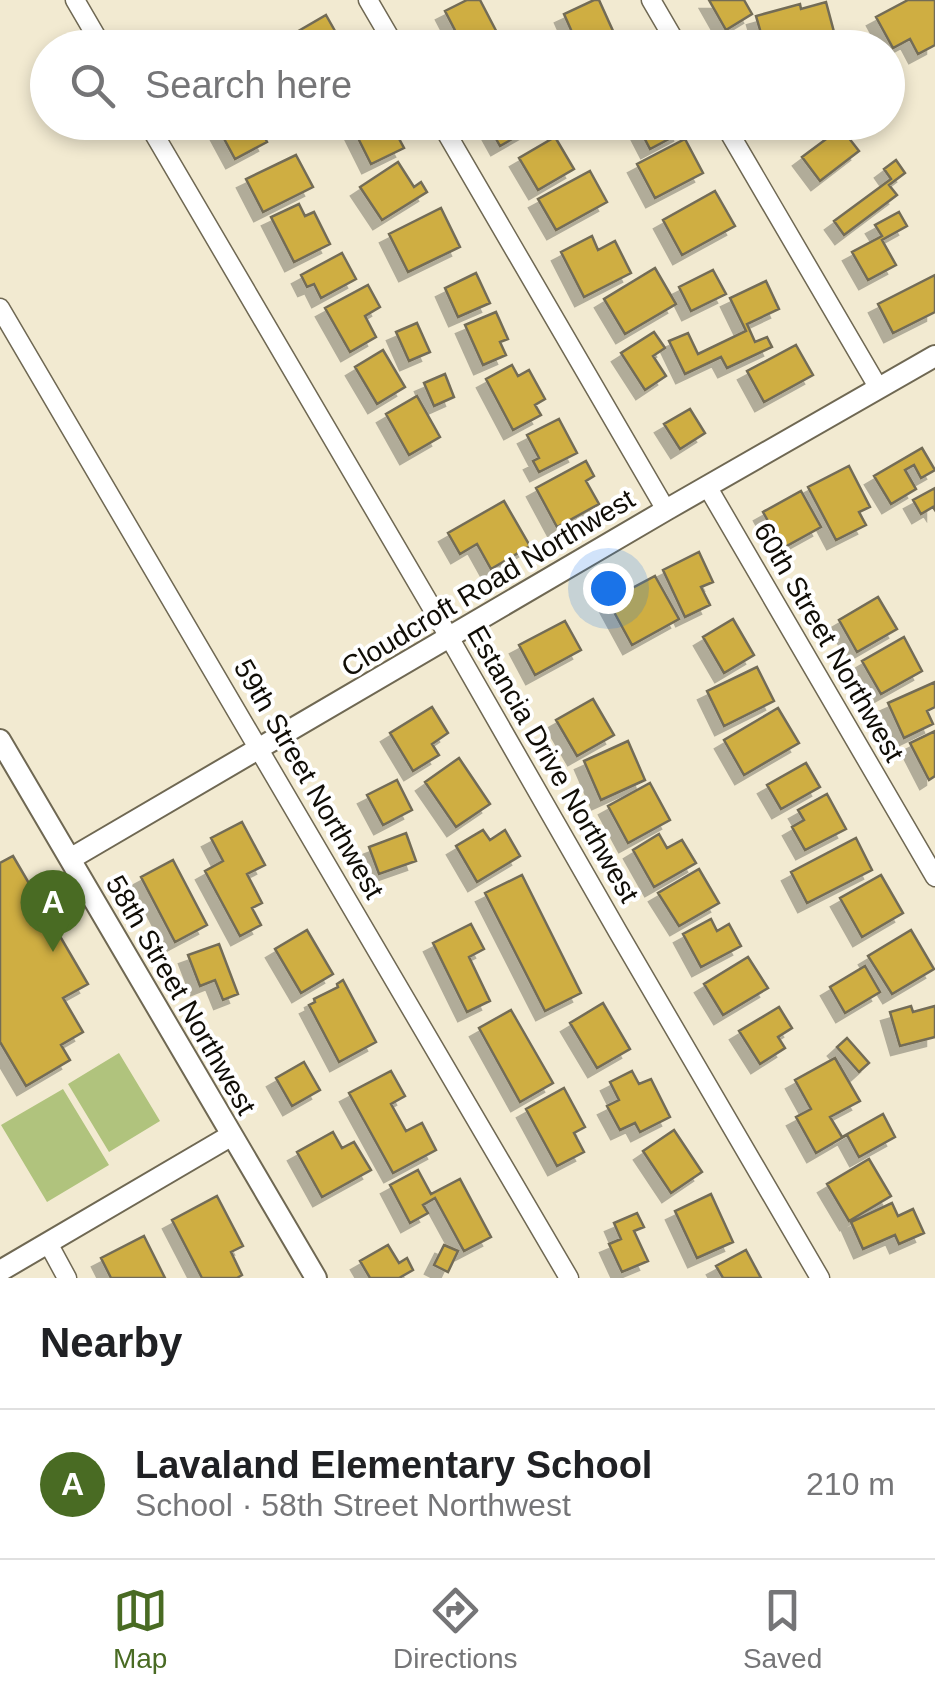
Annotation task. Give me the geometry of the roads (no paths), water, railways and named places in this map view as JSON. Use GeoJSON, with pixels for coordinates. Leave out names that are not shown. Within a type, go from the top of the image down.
{"type":"FeatureCollection","features":[{"type":"Feature","properties":{"kind":"street"},"geometry":{"type":"LineString","coordinates":[[75,0],[92,30]]}},
{"type":"Feature","properties":{"kind":"street"},"geometry":{"type":"LineString","coordinates":[[368,0],[386,30]]}},
{"type":"Feature","properties":{"kind":"street"},"geometry":{"type":"LineString","coordinates":[[651,0],[668,30]]}},
{"type":"Feature","properties":{"kind":"street","name":"Estancia Drive Northwest"},"geometry":{"type":"LineString","coordinates":[[157,140],[820,1278]]}},
{"type":"Feature","properties":{"kind":"street"},"geometry":{"type":"LineString","coordinates":[[450,140],[666,510]]}},
{"type":"Feature","properties":{"kind":"street"},"geometry":{"type":"LineString","coordinates":[[733,140],[878,388]]}},
{"type":"Feature","properties":{"kind":"street","name":"59th Street Northwest"},"geometry":{"type":"LineString","coordinates":[[0,308],[569,1278]]}},
{"type":"Feature","properties":{"kind":"street","name":"Cloudcroft Road Northwest"},"geometry":{"type":"LineString","coordinates":[[70,859],[935,356]]}},
{"type":"Feature","properties":{"kind":"street","name":"60th Street Northwest"},"geometry":{"type":"LineString","coordinates":[[707,486],[935,877]]}},
{"type":"Feature","properties":{"kind":"street","name":"58th Street Northwest"},"geometry":{"type":"LineString","coordinates":[[0,740],[316,1278]]}},
{"type":"Feature","properties":{"kind":"street"},"geometry":{"type":"LineString","coordinates":[[0,1271],[232,1135]]}},
{"type":"Feature","properties":{"kind":"street"},"geometry":{"type":"LineString","coordinates":[[48,1243],[68,1278]]}},
{"type":"Feature","properties":{"kind":"place","name":"Lavaland Elementary School"},"geometry":{"type":"Point","coordinates":[53,952]}}]}
